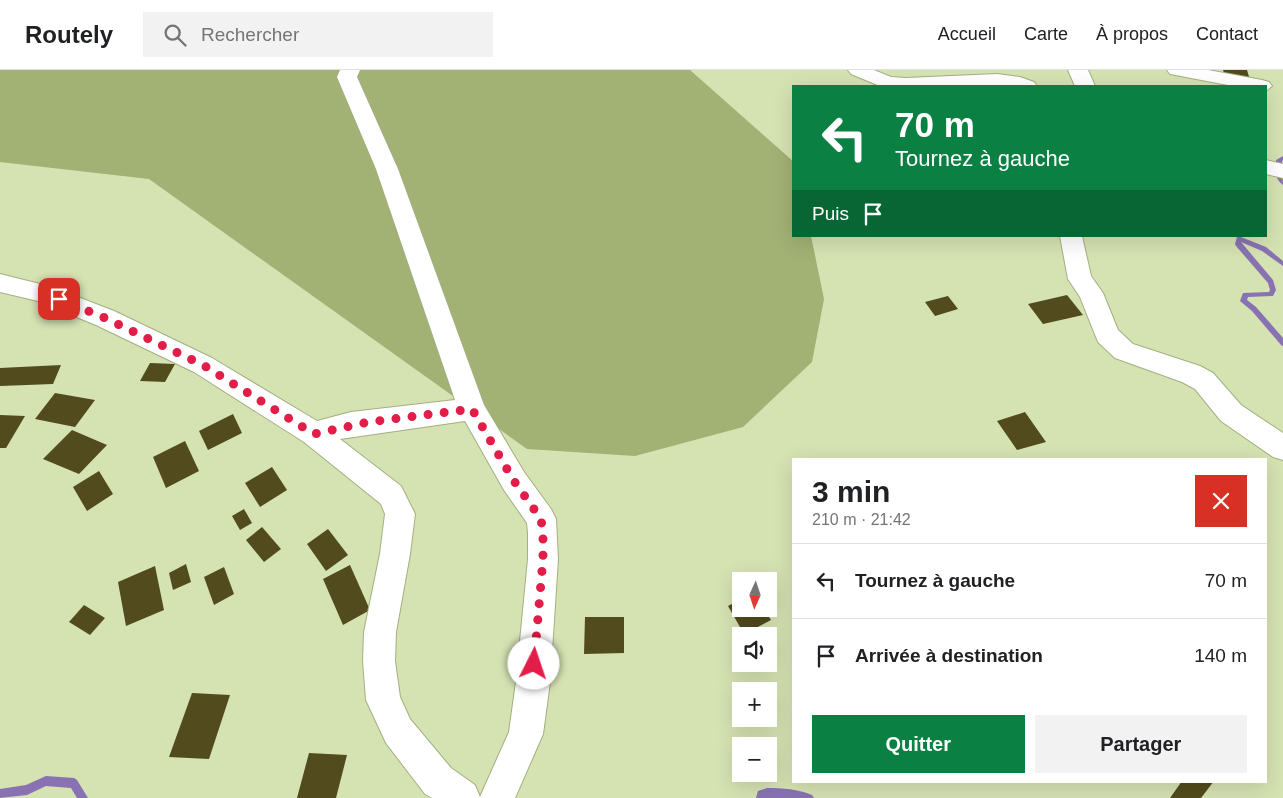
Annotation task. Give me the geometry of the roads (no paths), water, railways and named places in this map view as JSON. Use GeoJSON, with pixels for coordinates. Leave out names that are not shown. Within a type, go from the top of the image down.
{"type":"FeatureCollection","features":[{"type":"Feature","properties":{"kind":"street"},"geometry":{"type":"LineString","coordinates":[[350,70],[347,77],[387,169],[472,409],[514,481],[541,519],[543,533],[533,682],[526,734],[497,798]]}},
{"type":"Feature","properties":{"kind":"street"},"geometry":{"type":"LineString","coordinates":[[858,70],[890,83],[944,83],[999,79],[1024,85]]}},
{"type":"Feature","properties":{"kind":"street"},"geometry":{"type":"LineString","coordinates":[[1078,70],[1085,85]]}},
{"type":"Feature","properties":{"kind":"street"},"geometry":{"type":"LineString","coordinates":[[1177,70],[1257,85]]}},
{"type":"Feature","properties":{"kind":"street"},"geometry":{"type":"LineString","coordinates":[[1267,87],[1283,89]]}},
{"type":"Feature","properties":{"kind":"street"},"geometry":{"type":"LineString","coordinates":[[1267,166],[1283,171]]}},
{"type":"Feature","properties":{"kind":"street"},"geometry":{"type":"LineString","coordinates":[[1071,237],[1080,279],[1091,293],[1108,335],[1115,344],[1124,351],[1191,374],[1204,381],[1231,413],[1283,448]]}},
{"type":"Feature","properties":{"kind":"street"},"geometry":{"type":"LineString","coordinates":[[0,283],[43,293],[105,318],[203,365],[314,434],[391,495],[400,514],[395,554],[380,632],[379,662],[384,700],[398,731],[438,781],[462,798]]}},
{"type":"Feature","properties":{"kind":"street"},"geometry":{"type":"LineString","coordinates":[[314,434],[369,422],[472,409]]}},
{"type":"Feature","properties":{"kind":"waterway"},"geometry":{"type":"LineString","coordinates":[[1283,158],[1279,160],[1279,178],[1283,183]]}},
{"type":"Feature","properties":{"kind":"waterway"},"geometry":{"type":"LineString","coordinates":[[1283,264],[1264,249],[1239,239],[1238,244],[1271,282],[1273,290],[1271,294],[1245,295],[1243,301],[1254,309],[1283,343]]}},
{"type":"Feature","properties":{"kind":"waterway"},"geometry":{"type":"LineString","coordinates":[[0,794],[27,790],[46,781],[74,783],[83,798]]}},
{"type":"Feature","properties":{"kind":"waterway"},"geometry":{"type":"LineString","coordinates":[[761,798],[761,794],[779,793],[809,798]]}}]}
